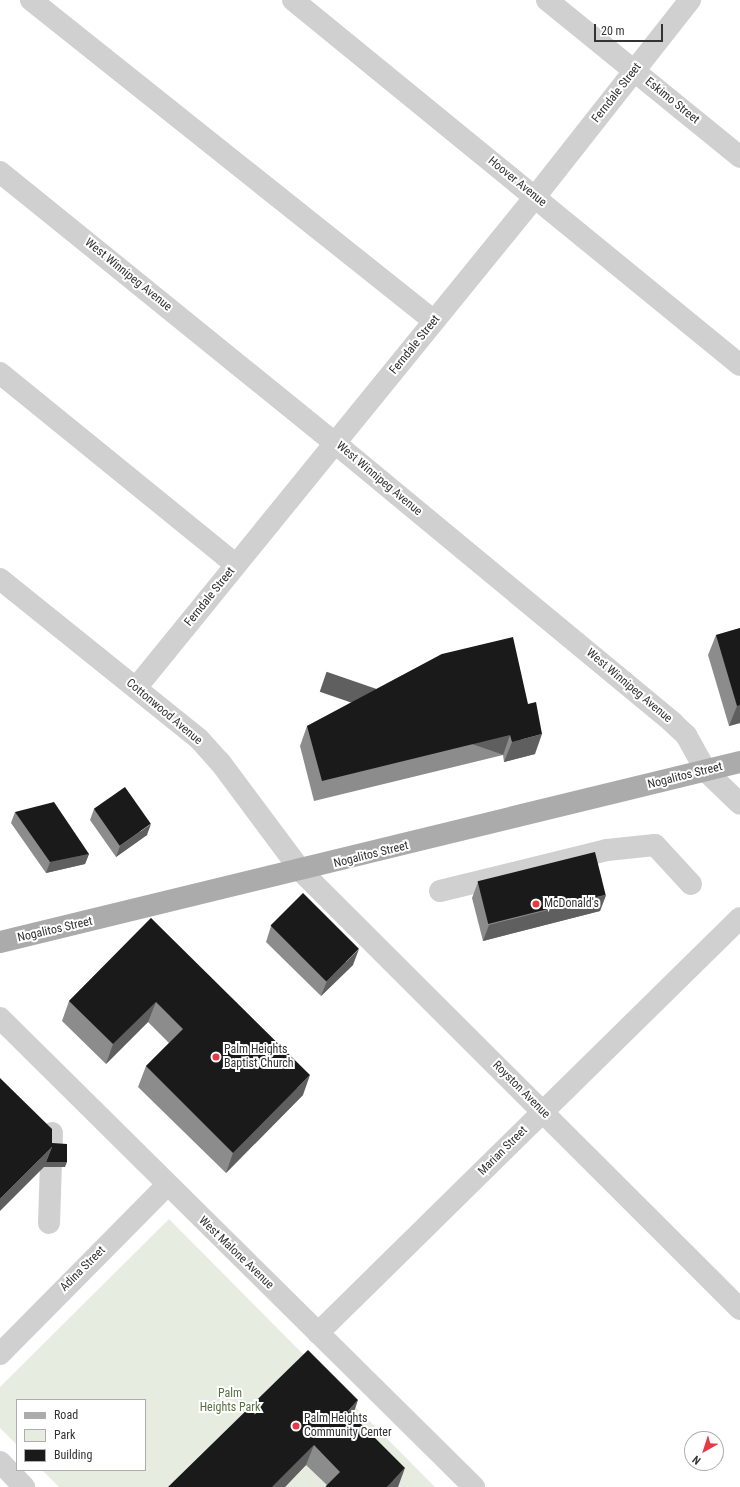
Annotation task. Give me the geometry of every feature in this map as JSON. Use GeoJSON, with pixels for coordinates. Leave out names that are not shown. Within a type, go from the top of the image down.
{"type":"FeatureCollection","features":[{"type":"Feature","properties":{"kind":"main road","name":"Nogalitos Street"},"geometry":{"type":"LineString","coordinates":[[0,942],[302,872],[740,762]]}},
{"type":"Feature","properties":{"kind":"street"},"geometry":{"type":"LineString","coordinates":[[31,0],[434,321]]}},
{"type":"Feature","properties":{"kind":"street","name":"Hoover Avenue"},"geometry":{"type":"LineString","coordinates":[[293,0],[740,365]]}},
{"type":"Feature","properties":{"kind":"street","name":"Eskimo Street"},"geometry":{"type":"LineString","coordinates":[[547,0],[740,157]]}},
{"type":"Feature","properties":{"kind":"street","name":"Ferndale Street"},"geometry":{"type":"LineString","coordinates":[[136,688],[535,197],[690,0]]}},
{"type":"Feature","properties":{"kind":"street","name":"West Winnipeg Avenue"},"geometry":{"type":"LineString","coordinates":[[0,172],[335,443],[673,723],[696,750],[706,771],[740,804]]}},
{"type":"Feature","properties":{"kind":"street"},"geometry":{"type":"LineString","coordinates":[[0,373],[236,565]]}},
{"type":"Feature","properties":{"kind":"street","name":"Cottonwood Avenue"},"geometry":{"type":"LineString","coordinates":[[0,579],[199,740],[220,762],[302,872]]}},
{"type":"Feature","properties":{"kind":"street"},"geometry":{"type":"LineString","coordinates":[[440,891],[607,850],[655,845],[691,884]]}},
{"type":"Feature","properties":{"kind":"street","name":"Royston Avenue"},"geometry":{"type":"LineString","coordinates":[[302,872],[740,1309]]}},
{"type":"Feature","properties":{"kind":"street","name":"Marian Street"},"geometry":{"type":"LineString","coordinates":[[318,1333],[740,918]]}},
{"type":"Feature","properties":{"kind":"street","name":"West Malone Avenue"},"geometry":{"type":"LineString","coordinates":[[0,1018],[470,1486]]}},
{"type":"Feature","properties":{"kind":"street"},"geometry":{"type":"LineString","coordinates":[[49,1223],[52,1133]]}},
{"type":"Feature","properties":{"kind":"street","name":"Adina Street"},"geometry":{"type":"LineString","coordinates":[[0,1354],[167,1185]]}},
{"type":"Feature","properties":{"kind":"street"},"geometry":{"type":"LineString","coordinates":[[0,1462],[24,1487]]}},
{"type":"Feature","properties":{"kind":"green space","name":"Palm Heights Park"},"geometry":{"type":"Polygon","coordinates":[[[169,1219],[435,1487],[59,1487],[43,1471],[146,1471],[146,1399],[16,1399],[16,1444],[0,1428],[0,1387],[169,1219]]]}},
{"type":"Feature","properties":{"kind":"building"},"geometry":{"type":"Polygon","coordinates":[[[740,628],[740,705],[737,706],[716,635],[740,628]]]}},
{"type":"Feature","properties":{"kind":"building"},"geometry":{"type":"Polygon","coordinates":[[[513,637],[528,704],[536,702],[542,734],[512,742],[510,735],[322,781],[307,726],[442,654],[513,637]]]}},
{"type":"Feature","properties":{"kind":"building"},"geometry":{"type":"Polygon","coordinates":[[[125,787],[151,824],[120,846],[94,809],[125,787]]]}},
{"type":"Feature","properties":{"kind":"building"},"geometry":{"type":"Polygon","coordinates":[[[54,802],[89,854],[50,862],[15,812],[54,802]]]}},
{"type":"Feature","properties":{"kind":"building","name":"McDonald's"},"geometry":{"type":"Polygon","coordinates":[[[595,852],[606,895],[488,924],[478,881],[595,852]]]}},
{"type":"Feature","properties":{"kind":"building"},"geometry":{"type":"Polygon","coordinates":[[[303,893],[359,949],[326,981],[270,926],[303,893]]]}},
{"type":"Feature","properties":{"kind":"building","name":"Palm Heights Baptist Church"},"geometry":{"type":"Polygon","coordinates":[[[151,918],[310,1075],[233,1153],[146,1066],[183,1029],[156,1002],[113,1044],[69,1001],[151,918]]]}},
{"type":"Feature","properties":{"kind":"building"},"geometry":{"type":"Polygon","coordinates":[[[0,1078],[52,1129],[52,1147],[0,1199],[0,1078]]]}},
{"type":"Feature","properties":{"kind":"building"},"geometry":{"type":"Polygon","coordinates":[[[52,1143],[67,1144],[67,1162],[46,1162],[52,1147],[52,1143]]]}},
{"type":"Feature","properties":{"kind":"building","name":"Palm Heights Community Center"},"geometry":{"type":"Polygon","coordinates":[[[308,1350],[358,1400],[348,1411],[405,1468],[387,1487],[327,1487],[326,1486],[340,1472],[314,1445],[272,1487],[168,1487],[308,1350]]]}},
{"type":"Feature","properties":{"kind":"place","name":"McDonald's"},"geometry":{"type":"Point","coordinates":[536,904]}},
{"type":"Feature","properties":{"kind":"place","name":"Palm Heights Baptist Church"},"geometry":{"type":"Point","coordinates":[216,1057]}},
{"type":"Feature","properties":{"kind":"place","name":"Palm Heights Community Center"},"geometry":{"type":"Point","coordinates":[296,1426]}}]}
